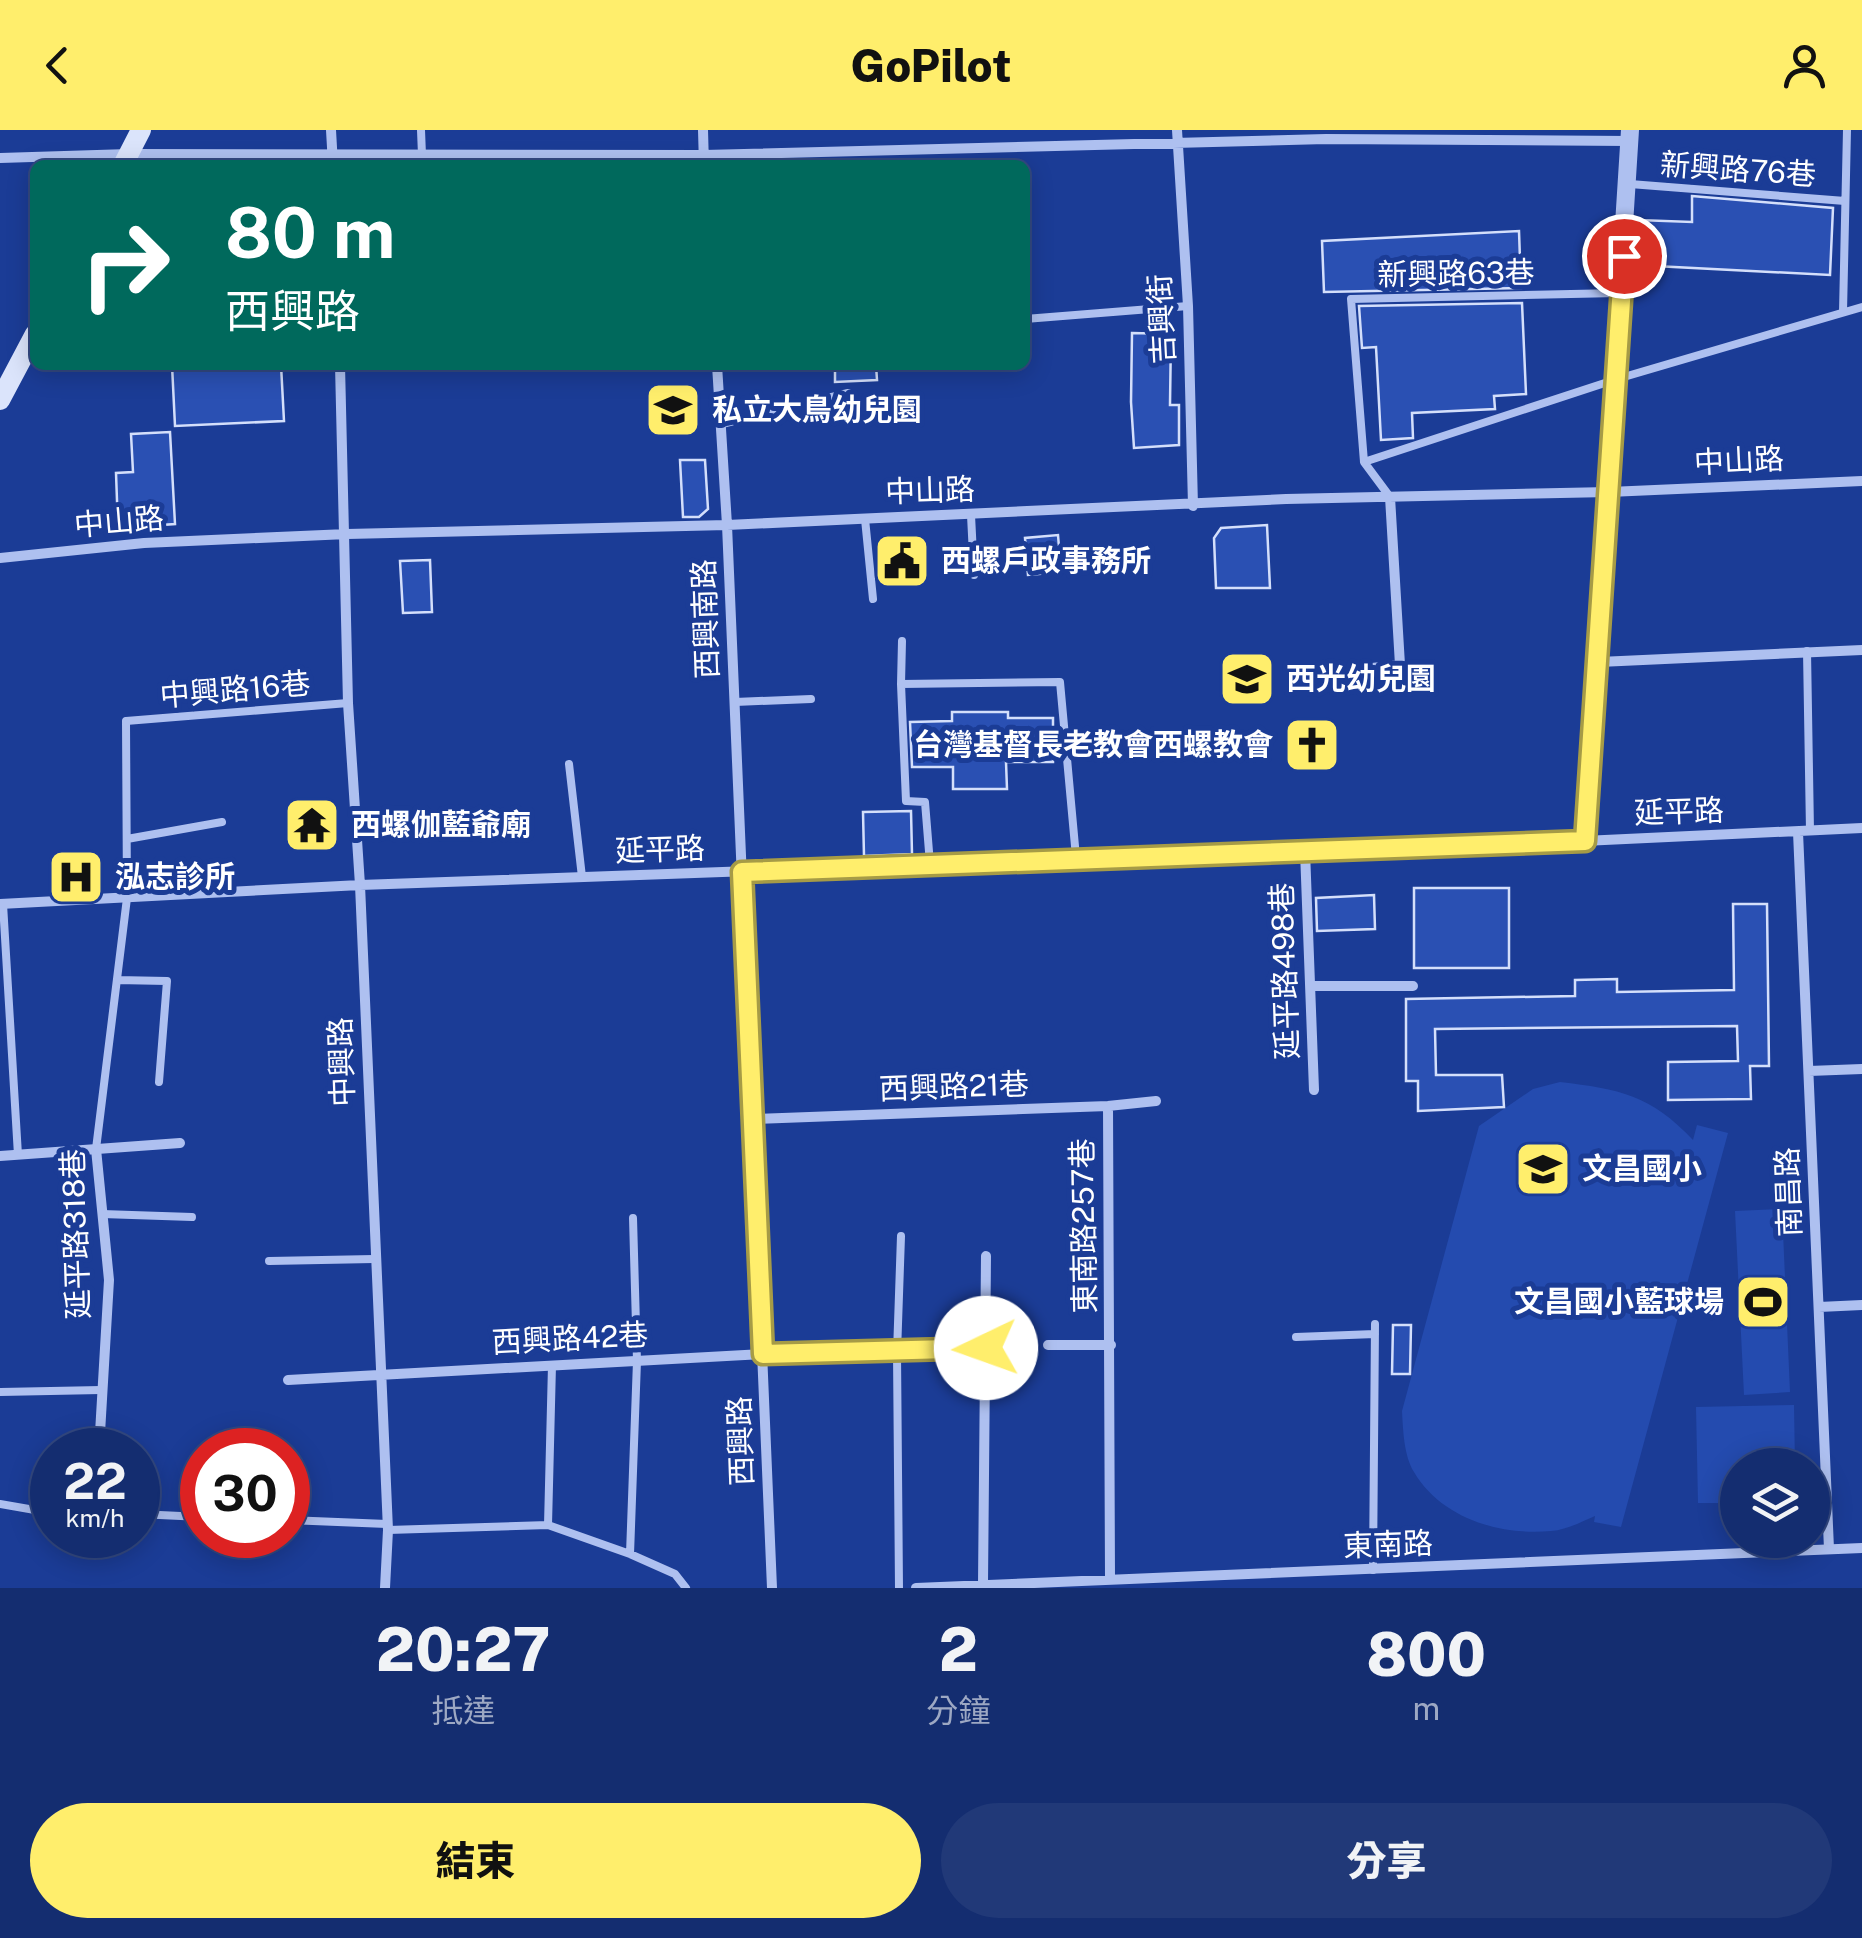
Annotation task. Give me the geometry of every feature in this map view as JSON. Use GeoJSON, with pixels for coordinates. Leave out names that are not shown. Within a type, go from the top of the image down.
{"type":"FeatureCollection","features":[{"type":"Feature","properties":{"kind":"main road"},"geometry":{"type":"LineString","coordinates":[[126,160],[140,130]]}},
{"type":"Feature","properties":{"kind":"main road"},"geometry":{"type":"LineString","coordinates":[[0,400],[28,362]]}},
{"type":"Feature","properties":{"kind":"street"},"geometry":{"type":"LineString","coordinates":[[331,130],[333,159]]}},
{"type":"Feature","properties":{"kind":"street"},"geometry":{"type":"LineString","coordinates":[[703,130],[704,160]]}},
{"type":"Feature","properties":{"kind":"street","name":"吉興街"},"geometry":{"type":"LineString","coordinates":[[1177,130],[1188,306],[1194,506]]}},
{"type":"Feature","properties":{"kind":"street"},"geometry":{"type":"LineString","coordinates":[[0,158],[333,159],[422,155],[704,160],[1178,145],[1326,135],[1630,136],[1585,841]]}},
{"type":"Feature","properties":{"kind":"street","name":"中興路"},"geometry":{"type":"LineString","coordinates":[[340,370],[348,703],[360,885],[387,1527],[385,1588]]}},
{"type":"Feature","properties":{"kind":"street","name":"西興南路"},"geometry":{"type":"LineString","coordinates":[[717,370],[742,872]]}},
{"type":"Feature","properties":{"kind":"street","name":"中山路"},"geometry":{"type":"LineString","coordinates":[[0,558],[144,543],[346,534],[728,525],[1862,481]]}},
{"type":"Feature","properties":{"kind":"street"},"geometry":{"type":"LineString","coordinates":[[1372,668],[1400,665],[1390,497]]}},
{"type":"Feature","properties":{"kind":"street"},"geometry":{"type":"LineString","coordinates":[[1598,662],[1862,650]]}},
{"type":"Feature","properties":{"kind":"street","name":"延平路"},"geometry":{"type":"LineString","coordinates":[[2,904],[360,885],[1862,828]]}},
{"type":"Feature","properties":{"kind":"street","name":"南昌路"},"geometry":{"type":"LineString","coordinates":[[1804,831],[1824,1448]]}},
{"type":"Feature","properties":{"kind":"street","name":"延平路498巷"},"geometry":{"type":"LineString","coordinates":[[1305,851],[1314,1090]]}},
{"type":"Feature","properties":{"kind":"street","name":"西興路"},"geometry":{"type":"LineString","coordinates":[[742,872],[772,1588]]}},
{"type":"Feature","properties":{"kind":"street"},"geometry":{"type":"LineString","coordinates":[[1312,986],[1413,986]]}},
{"type":"Feature","properties":{"kind":"street"},"geometry":{"type":"LineString","coordinates":[[1809,1071],[1862,1069]]}},
{"type":"Feature","properties":{"kind":"street","name":"西興路21巷"},"geometry":{"type":"LineString","coordinates":[[753,1119],[1156,1101]]}},
{"type":"Feature","properties":{"kind":"street","name":"東南路257巷"},"geometry":{"type":"LineString","coordinates":[[1108,1106],[1110,1579]]}},
{"type":"Feature","properties":{"kind":"street"},"geometry":{"type":"LineString","coordinates":[[0,1156],[180,1143]]}},
{"type":"Feature","properties":{"kind":"street","name":"延平路318巷"},"geometry":{"type":"LineString","coordinates":[[96,1149],[109,1280],[100,1428]]}},
{"type":"Feature","properties":{"kind":"street"},"geometry":{"type":"LineString","coordinates":[[983,1584],[986,1256]]}},
{"type":"Feature","properties":{"kind":"street"},"geometry":{"type":"LineString","coordinates":[[1818,1306],[1862,1305]]}},
{"type":"Feature","properties":{"kind":"street","name":"東南路257巷"},"geometry":{"type":"LineString","coordinates":[[1048,1345],[1111,1345]]}},
{"type":"Feature","properties":{"kind":"street","name":"西興路42巷"},"geometry":{"type":"LineString","coordinates":[[288,1380],[763,1354],[986,1348]]}},
{"type":"Feature","properties":{"kind":"street","name":"東南路"},"geometry":{"type":"LineString","coordinates":[[1830,1549],[1862,1548]]}},
{"type":"Feature","properties":{"kind":"street","name":"東南路"},"geometry":{"type":"LineString","coordinates":[[916,1588],[1720,1554]]}},
{"type":"Feature","properties":{"kind":"lane"},"geometry":{"type":"LineString","coordinates":[[420,130],[422,155]]}},
{"type":"Feature","properties":{"kind":"lane"},"geometry":{"type":"LineString","coordinates":[[1844,312],[1847,130]]}},
{"type":"Feature","properties":{"kind":"lane","name":"新興路76巷"},"geometry":{"type":"LineString","coordinates":[[1628,184],[1845,201]]}},
{"type":"Feature","properties":{"kind":"lane","name":"新興路63巷"},"geometry":{"type":"LineString","coordinates":[[1364,462],[1351,299],[1622,292]]}},
{"type":"Feature","properties":{"kind":"lane"},"geometry":{"type":"LineString","coordinates":[[1030,320],[1188,306]]}},
{"type":"Feature","properties":{"kind":"lane"},"geometry":{"type":"LineString","coordinates":[[1390,497],[1364,462],[1617,379],[1862,307]]}},
{"type":"Feature","properties":{"kind":"lane"},"geometry":{"type":"LineString","coordinates":[[722,424],[848,393]]}},
{"type":"Feature","properties":{"kind":"lane"},"geometry":{"type":"LineString","coordinates":[[970,514],[974,574]]}},
{"type":"Feature","properties":{"kind":"lane"},"geometry":{"type":"LineString","coordinates":[[865,519],[873,598]]}},
{"type":"Feature","properties":{"kind":"lane"},"geometry":{"type":"LineString","coordinates":[[902,641],[900,684],[906,801],[925,802],[930,864]]}},
{"type":"Feature","properties":{"kind":"lane"},"geometry":{"type":"LineString","coordinates":[[1804,831],[1806,651]]}},
{"type":"Feature","properties":{"kind":"lane"},"geometry":{"type":"LineString","coordinates":[[900,684],[1060,682],[1076,857]]}},
{"type":"Feature","properties":{"kind":"lane"},"geometry":{"type":"LineString","coordinates":[[735,702],[810,699]]}},
{"type":"Feature","properties":{"kind":"lane","name":"中興路16巷"},"geometry":{"type":"LineString","coordinates":[[126,721],[348,703]]}},
{"type":"Feature","properties":{"kind":"lane","name":"延平路318巷"},"geometry":{"type":"LineString","coordinates":[[96,1149],[127,898],[126,721]]}},
{"type":"Feature","properties":{"kind":"lane"},"geometry":{"type":"LineString","coordinates":[[569,764],[582,877]]}},
{"type":"Feature","properties":{"kind":"lane"},"geometry":{"type":"LineString","coordinates":[[126,839],[222,822]]}},
{"type":"Feature","properties":{"kind":"lane"},"geometry":{"type":"LineString","coordinates":[[2,904],[18,1155]]}},
{"type":"Feature","properties":{"kind":"lane"},"geometry":{"type":"LineString","coordinates":[[116,980],[167,981],[160,1082]]}},
{"type":"Feature","properties":{"kind":"lane"},"geometry":{"type":"LineString","coordinates":[[102,1214],[192,1217]]}},
{"type":"Feature","properties":{"kind":"lane"},"geometry":{"type":"LineString","coordinates":[[630,1554],[637,1361],[633,1218]]}},
{"type":"Feature","properties":{"kind":"lane"},"geometry":{"type":"LineString","coordinates":[[899,1588],[897,1353],[901,1236]]}},
{"type":"Feature","properties":{"kind":"lane"},"geometry":{"type":"LineString","coordinates":[[270,1261],[374,1260]]}},
{"type":"Feature","properties":{"kind":"lane"},"geometry":{"type":"LineString","coordinates":[[1373,1570],[1374,1324]]}},
{"type":"Feature","properties":{"kind":"lane"},"geometry":{"type":"LineString","coordinates":[[1296,1337],[1374,1334]]}},
{"type":"Feature","properties":{"kind":"lane"},"geometry":{"type":"LineString","coordinates":[[548,1525],[552,1365]]}},
{"type":"Feature","properties":{"kind":"lane"},"geometry":{"type":"LineString","coordinates":[[0,1392],[101,1390]]}},
{"type":"Feature","properties":{"kind":"lane"},"geometry":{"type":"LineString","coordinates":[[0,1504],[30,1509]]}},
{"type":"Feature","properties":{"kind":"lane"},"geometry":{"type":"LineString","coordinates":[[310,1522],[387,1527],[548,1525],[675,1574],[686,1588]]}},
{"type":"Feature","properties":{"kind":"shaded area"},"geometry":{"type":"Polygon","coordinates":[[[1560,1082],[1633,1097],[1663,1113],[1693,1140],[1697,1125],[1728,1133],[1621,1527],[1594,1522],[1595,1516],[1557,1530],[1532,1532],[1474,1521],[1426,1488],[1408,1458],[1402,1411],[1479,1126],[1533,1089],[1560,1082]]]}},
{"type":"Feature","properties":{"kind":"shaded area","name":"文昌國小藍球場"},"geometry":{"type":"Polygon","coordinates":[[[1782,1209],[1790,1392],[1744,1395],[1735,1211],[1782,1209]]]}},
{"type":"Feature","properties":{"kind":"shaded area"},"geometry":{"type":"Polygon","coordinates":[[[1794,1405],[1795,1448],[1720,1448],[1720,1503],[1698,1503],[1696,1407],[1794,1405]]]}},
{"type":"Feature","properties":{"kind":"building"},"geometry":{"type":"Polygon","coordinates":[[[1692,196],[1833,208],[1830,275],[1636,265],[1638,220],[1692,222],[1692,196]]]}},
{"type":"Feature","properties":{"kind":"building"},"geometry":{"type":"Polygon","coordinates":[[[1519,231],[1521,288],[1324,292],[1322,241],[1519,231]]]}},
{"type":"Feature","properties":{"kind":"building"},"geometry":{"type":"Polygon","coordinates":[[[1522,303],[1526,394],[1494,396],[1495,409],[1412,413],[1413,438],[1381,440],[1376,347],[1362,348],[1359,306],[1522,303]]]}},
{"type":"Feature","properties":{"kind":"building"},"geometry":{"type":"Polygon","coordinates":[[[1132,333],[1171,334],[1170,405],[1179,405],[1179,445],[1134,448],[1132,333]]]}},
{"type":"Feature","properties":{"kind":"building"},"geometry":{"type":"Polygon","coordinates":[[[172,370],[281,370],[284,421],[175,426],[172,370]]]}},
{"type":"Feature","properties":{"kind":"building"},"geometry":{"type":"Polygon","coordinates":[[[835,370],[876,370],[877,380],[835,382],[835,370]]]}},
{"type":"Feature","properties":{"kind":"building"},"geometry":{"type":"Polygon","coordinates":[[[170,432],[175,524],[118,528],[116,473],[133,472],[131,434],[170,432]]]}},
{"type":"Feature","properties":{"kind":"building"},"geometry":{"type":"Polygon","coordinates":[[[680,460],[705,460],[708,509],[699,517],[683,517],[680,460]]]}},
{"type":"Feature","properties":{"kind":"building"},"geometry":{"type":"Polygon","coordinates":[[[1267,525],[1270,588],[1216,588],[1214,538],[1221,528],[1267,525]]]}},
{"type":"Feature","properties":{"kind":"building"},"geometry":{"type":"Polygon","coordinates":[[[1058,535],[1061,572],[1028,575],[1025,538],[1058,535]]]}},
{"type":"Feature","properties":{"kind":"building"},"geometry":{"type":"Polygon","coordinates":[[[430,560],[432,612],[403,613],[400,561],[430,560]]]}},
{"type":"Feature","properties":{"kind":"building"},"geometry":{"type":"Polygon","coordinates":[[[952,712],[1008,712],[1008,718],[1053,718],[1053,762],[1006,762],[1007,789],[953,789],[953,767],[912,767],[910,722],[952,721],[952,712]]]}},
{"type":"Feature","properties":{"kind":"building"},"geometry":{"type":"Polygon","coordinates":[[[911,811],[912,854],[864,856],[863,812],[911,811]]]}},
{"type":"Feature","properties":{"kind":"building","name":"西螺伽藍爺廟"},"geometry":{"type":"Polygon","coordinates":[[[335,813],[337,830],[290,837],[287,819],[335,813]]]}},
{"type":"Feature","properties":{"kind":"building"},"geometry":{"type":"Polygon","coordinates":[[[1414,888],[1509,888],[1509,968],[1414,968],[1414,888]]]}},
{"type":"Feature","properties":{"kind":"building"},"geometry":{"type":"Polygon","coordinates":[[[1374,895],[1375,929],[1317,931],[1316,898],[1374,895]]]}},
{"type":"Feature","properties":{"kind":"building"},"geometry":{"type":"Polygon","coordinates":[[[1733,904],[1767,904],[1769,1066],[1750,1066],[1751,1099],[1668,1100],[1668,1062],[1738,1061],[1737,1026],[1435,1029],[1436,1075],[1502,1075],[1504,1107],[1418,1111],[1418,1081],[1406,1081],[1406,999],[1575,996],[1575,980],[1617,979],[1617,992],[1734,990],[1733,904]]]}},
{"type":"Feature","properties":{"kind":"building"},"geometry":{"type":"Polygon","coordinates":[[[1393,1325],[1411,1325],[1410,1374],[1392,1374],[1393,1325]]]}},
{"type":"Feature","properties":{"kind":"place","name":"私立大鳥幼兒園"},"geometry":{"type":"Point","coordinates":[673,410]}},
{"type":"Feature","properties":{"kind":"place","name":"西螺戶政事務所"},"geometry":{"type":"Point","coordinates":[902,561]}},
{"type":"Feature","properties":{"kind":"place","name":"西光幼兒園"},"geometry":{"type":"Point","coordinates":[1247,679]}},
{"type":"Feature","properties":{"kind":"place","name":"台灣基督長老教會西螺教會"},"geometry":{"type":"Point","coordinates":[1312,745]}},
{"type":"Feature","properties":{"kind":"place","name":"西螺伽藍爺廟"},"geometry":{"type":"Point","coordinates":[312,825]}},
{"type":"Feature","properties":{"kind":"place","name":"泓志診所"},"geometry":{"type":"Point","coordinates":[76,877]}},
{"type":"Feature","properties":{"kind":"place","name":"文昌國小"},"geometry":{"type":"Point","coordinates":[1543,1169]}},
{"type":"Feature","properties":{"kind":"place","name":"文昌國小藍球場"},"geometry":{"type":"Point","coordinates":[1763,1302]}},
{"type":"Feature","properties":{"kind":"route"},"geometry":{"type":"LineString","coordinates":[[986,1348],[763,1354],[742,872],[1585,841],[1624,256]]}}]}
